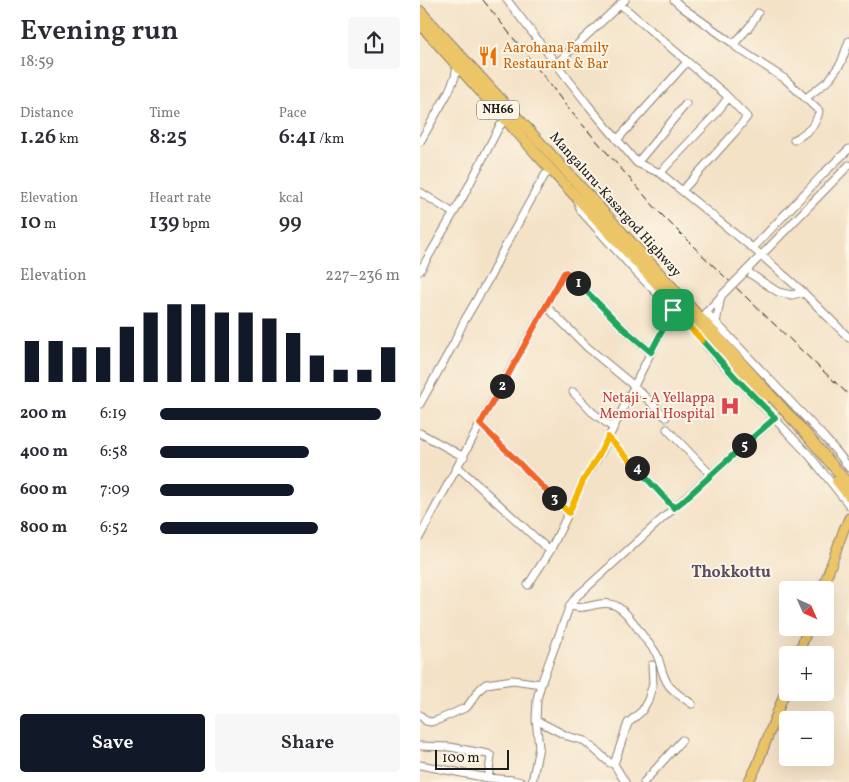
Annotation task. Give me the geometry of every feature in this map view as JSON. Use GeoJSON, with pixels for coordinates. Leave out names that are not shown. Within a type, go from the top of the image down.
{"type":"FeatureCollection","features":[{"type":"Feature","properties":{"kind":"highway","name":"Mangaluru-Kasargod Highway"},"geometry":{"type":"LineString","coordinates":[[420,11],[579,192],[674,308],[701,319]]}},
{"type":"Feature","properties":{"kind":"highway","name":"Mangaluru-Kasargod Highway"},"geometry":{"type":"LineString","coordinates":[[420,24],[552,170],[579,192],[701,319],[849,496]]}},
{"type":"Feature","properties":{"kind":"highway","name":"Mangaluru-Kasargod Highway"},"geometry":{"type":"LineString","coordinates":[[739,366],[820,450],[849,485]]}},
{"type":"Feature","properties":{"kind":"main road"},"geometry":{"type":"LineString","coordinates":[[825,581],[849,518]]}},
{"type":"Feature","properties":{"kind":"main road"},"geometry":{"type":"LineString","coordinates":[[748,782],[756,768],[782,701]]}},
{"type":"Feature","properties":{"kind":"street"},"geometry":{"type":"LineString","coordinates":[[507,0],[588,105],[637,163],[660,173],[753,248],[849,338]]}},
{"type":"Feature","properties":{"kind":"street"},"geometry":{"type":"LineString","coordinates":[[674,0],[736,47],[785,79],[819,111],[817,120],[807,132],[794,140]]}},
{"type":"Feature","properties":{"kind":"street"},"geometry":{"type":"LineString","coordinates":[[556,64],[623,2],[687,62],[725,94],[747,117],[682,191]]}},
{"type":"Feature","properties":{"kind":"street"},"geometry":{"type":"LineString","coordinates":[[734,44],[750,26],[758,13]]}},
{"type":"Feature","properties":{"kind":"street"},"geometry":{"type":"LineString","coordinates":[[806,98],[829,80],[841,63],[849,41]]}},
{"type":"Feature","properties":{"kind":"street"},"geometry":{"type":"LineString","coordinates":[[617,140],[687,62]]}},
{"type":"Feature","properties":{"kind":"street"},"geometry":{"type":"LineString","coordinates":[[420,142],[448,94],[458,66]]}},
{"type":"Feature","properties":{"kind":"street"},"geometry":{"type":"LineString","coordinates":[[660,173],[714,116],[728,98]]}},
{"type":"Feature","properties":{"kind":"street"},"geometry":{"type":"LineString","coordinates":[[637,163],[686,104]]}},
{"type":"Feature","properties":{"kind":"street"},"geometry":{"type":"LineString","coordinates":[[420,271],[422,262],[453,213],[498,129],[506,119]]}},
{"type":"Feature","properties":{"kind":"street"},"geometry":{"type":"LineString","coordinates":[[753,248],[849,149]]}},
{"type":"Feature","properties":{"kind":"street"},"geometry":{"type":"LineString","coordinates":[[699,336],[701,319],[849,165]]}},
{"type":"Feature","properties":{"kind":"street"},"geometry":{"type":"LineString","coordinates":[[420,404],[538,187],[545,175],[552,170]]}},
{"type":"Feature","properties":{"kind":"street"},"geometry":{"type":"LineString","coordinates":[[420,192],[453,213]]}},
{"type":"Feature","properties":{"kind":"street"},"geometry":{"type":"LineString","coordinates":[[746,271],[778,292],[792,295],[802,292]]}},
{"type":"Feature","properties":{"kind":"street"},"geometry":{"type":"LineString","coordinates":[[420,536],[564,273],[566,272],[624,329],[651,352]]}},
{"type":"Feature","properties":{"kind":"street"},"geometry":{"type":"LineString","coordinates":[[716,323],[723,294]]}},
{"type":"Feature","properties":{"kind":"street"},"geometry":{"type":"LineString","coordinates":[[546,306],[587,347],[634,386],[666,417]]}},
{"type":"Feature","properties":{"kind":"street"},"geometry":{"type":"LineString","coordinates":[[528,585],[550,551],[583,481],[600,453],[674,308],[735,377],[809,455],[849,505]]}},
{"type":"Feature","properties":{"kind":"street"},"geometry":{"type":"LineString","coordinates":[[701,319],[716,323],[824,437],[849,468]]}},
{"type":"Feature","properties":{"kind":"street"},"geometry":{"type":"LineString","coordinates":[[573,392],[592,412],[613,428]]}},
{"type":"Feature","properties":{"kind":"street"},"geometry":{"type":"LineString","coordinates":[[532,782],[539,747],[536,720],[537,699],[570,605],[577,596],[775,418]]}},
{"type":"Feature","properties":{"kind":"street"},"geometry":{"type":"LineString","coordinates":[[480,424],[569,513]]}},
{"type":"Feature","properties":{"kind":"street"},"geometry":{"type":"LineString","coordinates":[[667,429],[711,475]]}},
{"type":"Feature","properties":{"kind":"street"},"geometry":{"type":"LineString","coordinates":[[420,433],[464,457]]}},
{"type":"Feature","properties":{"kind":"street"},"geometry":{"type":"LineString","coordinates":[[608,437],[674,508]]}},
{"type":"Feature","properties":{"kind":"street"},"geometry":{"type":"LineString","coordinates":[[458,467],[550,551]]}},
{"type":"Feature","properties":{"kind":"street"},"geometry":{"type":"LineString","coordinates":[[570,605],[576,608],[606,603],[620,608],[652,646],[668,684],[692,704]]}},
{"type":"Feature","properties":{"kind":"street"},"geometry":{"type":"LineString","coordinates":[[614,764],[628,723],[642,711],[648,700],[652,684],[652,665]]}},
{"type":"Feature","properties":{"kind":"street"},"geometry":{"type":"LineString","coordinates":[[420,715],[426,721],[435,721],[465,708],[470,705],[480,689],[486,684],[513,680],[541,684]]}},
{"type":"Feature","properties":{"kind":"street"},"geometry":{"type":"LineString","coordinates":[[536,720],[567,736],[585,741],[610,763],[614,764],[625,782]]}},
{"type":"Feature","properties":{"kind":"street"},"geometry":{"type":"LineString","coordinates":[[644,782],[682,740]]}},
{"type":"Feature","properties":{"kind":"street"},"geometry":{"type":"LineString","coordinates":[[420,746],[450,746],[488,754],[492,756],[488,778]]}},
{"type":"Feature","properties":{"kind":"street"},"geometry":{"type":"LineString","coordinates":[[420,765],[488,778],[521,782]]}},
{"type":"Feature","properties":{"kind":"railway"},"geometry":{"type":"LineString","coordinates":[[483,0],[567,107],[659,212],[849,395]]}},
{"type":"Feature","properties":{"kind":"place","name":"Aarohana Family Restaurant & Bar"},"geometry":{"type":"Point","coordinates":[488,56]}},
{"type":"Feature","properties":{"kind":"place","name":"Netaji - A Yellappa Memorial Hospital"},"geometry":{"type":"Point","coordinates":[730,406]}},
{"type":"Feature","properties":{"kind":"district","name":"Thokkottu"},"geometry":{"type":"Point","coordinates":[731,573]}},
{"type":"Feature","properties":{"kind":"route"},"geometry":{"type":"LineString","coordinates":[[566,272],[577,281],[624,329],[651,352],[673,310],[775,418],[674,508],[608,437],[583,481],[569,513],[480,424],[564,273],[566,272]]}}]}
